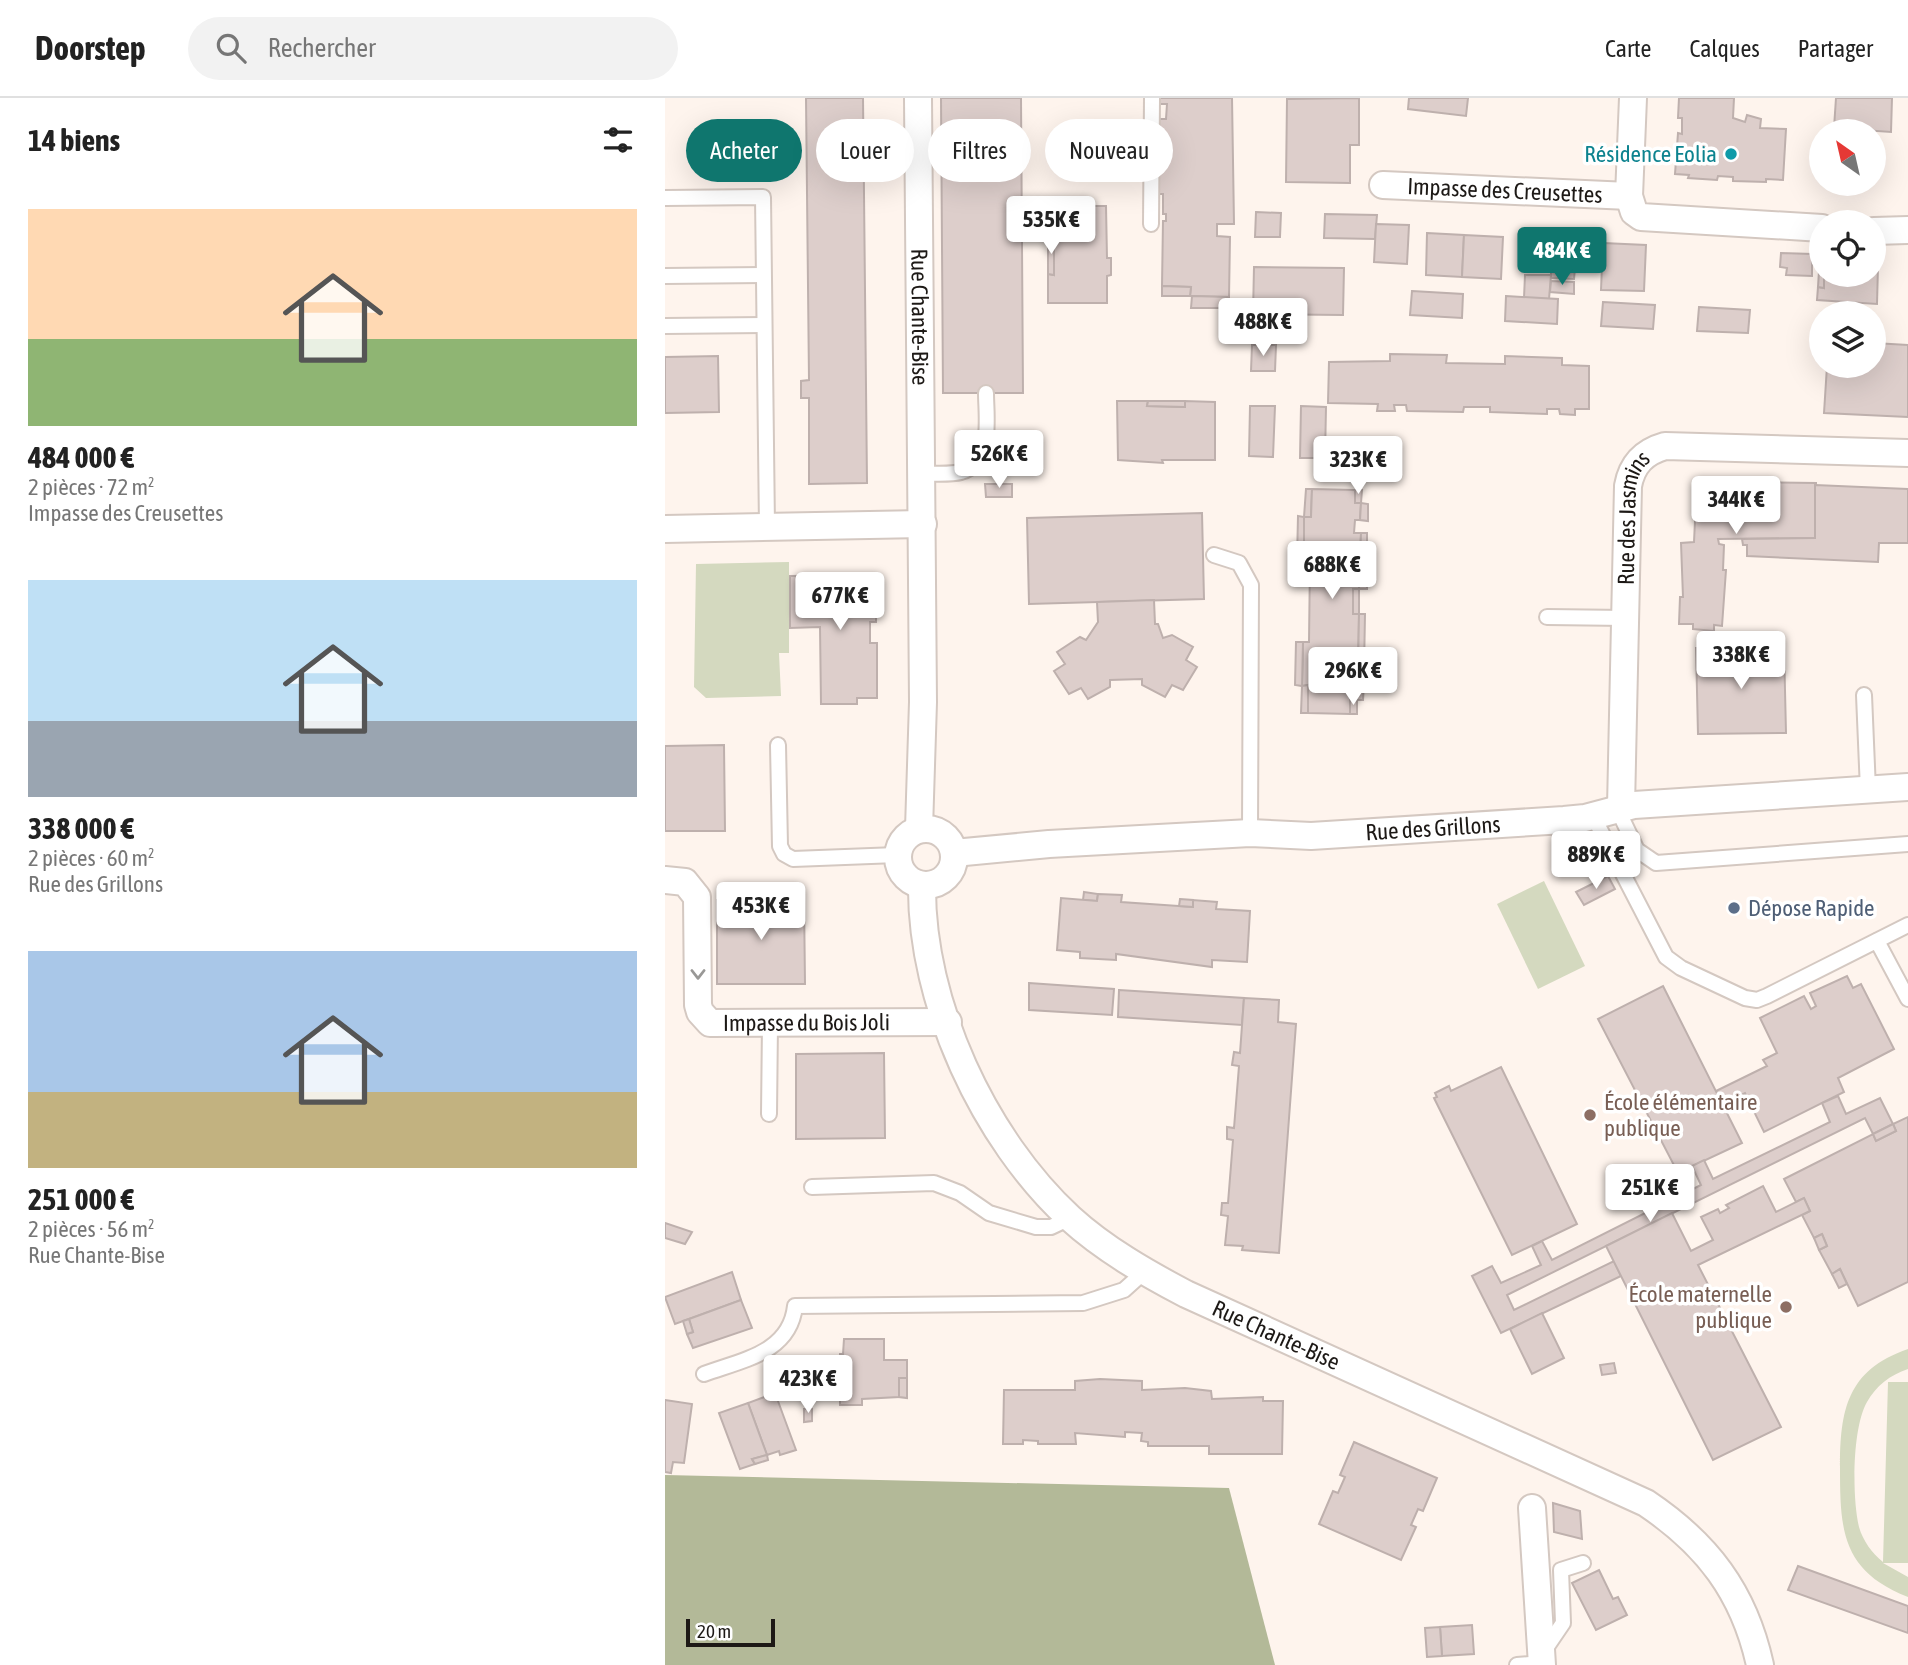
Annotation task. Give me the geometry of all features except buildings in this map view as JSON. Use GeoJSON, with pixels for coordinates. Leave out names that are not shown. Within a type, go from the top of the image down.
{"type":"FeatureCollection","features":[{"type":"Feature","properties":{"kind":"street","name":"Rue Chante-Bise"},"geometry":{"type":"LineString","coordinates":[[918,98],[923,524],[923,702],[919,830]]}},
{"type":"Feature","properties":{"kind":"street","name":"Impasse des Creusettes"},"geometry":{"type":"LineString","coordinates":[[1633,98],[1629,196],[1634,212],[1650,219],[1809,227]]}},
{"type":"Feature","properties":{"kind":"street","name":"Impasse des Creusettes"},"geometry":{"type":"LineString","coordinates":[[1383,185],[1629,196]]}},
{"type":"Feature","properties":{"kind":"street"},"geometry":{"type":"LineString","coordinates":[[1886,231],[1908,230]]}},
{"type":"Feature","properties":{"kind":"street","name":"Rue des Jasmins"},"geometry":{"type":"LineString","coordinates":[[1611,810],[1626,618],[1628,486],[1635,465],[1653,450],[1677,446],[1908,453]]}},
{"type":"Feature","properties":{"kind":"street"},"geometry":{"type":"LineString","coordinates":[[665,529],[923,524]]}},
{"type":"Feature","properties":{"kind":"street","name":"Rue des Grillons"},"geometry":{"type":"LineString","coordinates":[[954,853],[1049,844],[1250,833],[1311,836],[1908,787]]}},
{"type":"Feature","properties":{"kind":"street"},"geometry":{"type":"LineString","coordinates":[[919,830],[939,832],[947,838],[954,853],[953,866],[948,875],[932,885],[922,886],[901,872],[897,855],[904,838],[919,830]]}},
{"type":"Feature","properties":{"kind":"street","name":"Impasse du Bois Joli"},"geometry":{"type":"LineString","coordinates":[[665,880],[685,882],[697,897],[698,1005],[704,1019],[716,1025],[948,1022]]}},
{"type":"Feature","properties":{"kind":"street","name":"Rue Chante-Bise"},"geometry":{"type":"LineString","coordinates":[[922,886],[922,926],[963,1068],[999,1132],[1033,1178],[1070,1218],[1144,1272],[1385,1383],[1411,1399],[1646,1503],[1670,1519],[1710,1557],[1733,1592],[1749,1627],[1760,1665]]}},
{"type":"Feature","properties":{"kind":"street"},"geometry":{"type":"LineString","coordinates":[[1532,1508],[1536,1662]]}},
{"type":"Feature","properties":{"kind":"lane"},"geometry":{"type":"LineString","coordinates":[[1151,224],[1152,98]]}},
{"type":"Feature","properties":{"kind":"lane"},"geometry":{"type":"LineString","coordinates":[[665,198],[762,197],[767,527]]}},
{"type":"Feature","properties":{"kind":"lane"},"geometry":{"type":"LineString","coordinates":[[665,276],[763,275]]}},
{"type":"Feature","properties":{"kind":"lane"},"geometry":{"type":"LineString","coordinates":[[665,326],[764,325]]}},
{"type":"Feature","properties":{"kind":"lane"},"geometry":{"type":"LineString","coordinates":[[922,474],[960,472],[976,462],[986,445],[986,393]]}},
{"type":"Feature","properties":{"kind":"lane"},"geometry":{"type":"LineString","coordinates":[[1214,555],[1239,563],[1251,585],[1250,833]]}},
{"type":"Feature","properties":{"kind":"lane"},"geometry":{"type":"LineString","coordinates":[[1547,617],[1626,618]]}},
{"type":"Feature","properties":{"kind":"lane"},"geometry":{"type":"LineString","coordinates":[[1864,695],[1868,790]]}},
{"type":"Feature","properties":{"kind":"lane"},"geometry":{"type":"LineString","coordinates":[[778,745],[780,846],[784,854],[793,859],[897,855]]}},
{"type":"Feature","properties":{"kind":"lane"},"geometry":{"type":"LineString","coordinates":[[1611,810],[1637,850],[1656,863],[1908,844]]}},
{"type":"Feature","properties":{"kind":"lane"},"geometry":{"type":"LineString","coordinates":[[1611,810],[1666,957],[1745,998],[1757,1000],[1767,996],[1908,925]]}},
{"type":"Feature","properties":{"kind":"lane"},"geometry":{"type":"LineString","coordinates":[[1877,941],[1908,999]]}},
{"type":"Feature","properties":{"kind":"lane"},"geometry":{"type":"LineString","coordinates":[[769,1114],[770,1024]]}},
{"type":"Feature","properties":{"kind":"lane"},"geometry":{"type":"LineString","coordinates":[[812,1187],[934,1183],[960,1193],[989,1213],[1043,1228],[1070,1218]]}},
{"type":"Feature","properties":{"kind":"lane"},"geometry":{"type":"LineString","coordinates":[[704,1374],[768,1350],[780,1342],[794,1319],[795,1306],[1083,1303],[1124,1290],[1144,1272]]}},
{"type":"Feature","properties":{"kind":"lane"},"geometry":{"type":"LineString","coordinates":[[1536,1662],[1563,1623],[1561,1570],[1583,1563]]}},
{"type":"Feature","properties":{"kind":"green space"},"geometry":{"type":"Polygon","coordinates":[[[789,562],[789,653],[779,653],[781,696],[706,698],[694,687],[696,564],[789,562]]]}},
{"type":"Feature","properties":{"kind":"green space"},"geometry":{"type":"Polygon","coordinates":[[[1544,881],[1585,966],[1538,989],[1497,904],[1544,881]]]}},
{"type":"Feature","properties":{"kind":"green space"},"geometry":{"type":"Polygon","coordinates":[[[1908,1349],[1908,1369],[1895,1374],[1879,1386],[1862,1414],[1856,1445],[1855,1482],[1859,1527],[1868,1546],[1883,1562],[1888,1382],[1908,1382],[1908,1563],[1883,1563],[1908,1577],[1908,1597],[1886,1587],[1870,1575],[1857,1561],[1849,1546],[1841,1511],[1840,1447],[1845,1410],[1860,1381],[1872,1368],[1908,1349]]]}},
{"type":"Feature","properties":{"kind":"green space"},"geometry":{"type":"Polygon","coordinates":[[[665,1475],[1229,1488],[1275,1665],[665,1665],[665,1475]]]}},
{"type":"Feature","properties":{"kind":"place","name":"Résidence Eolia"},"geometry":{"type":"Point","coordinates":[1731,154]}},
{"type":"Feature","properties":{"kind":"place","name":"Dépose Rapide"},"geometry":{"type":"Point","coordinates":[1734,908]}},
{"type":"Feature","properties":{"kind":"place","name":"École élémentaire publique"},"geometry":{"type":"Point","coordinates":[1590,1115]}},
{"type":"Feature","properties":{"kind":"place","name":"École maternelle publique"},"geometry":{"type":"Point","coordinates":[1786,1307]}}]}
